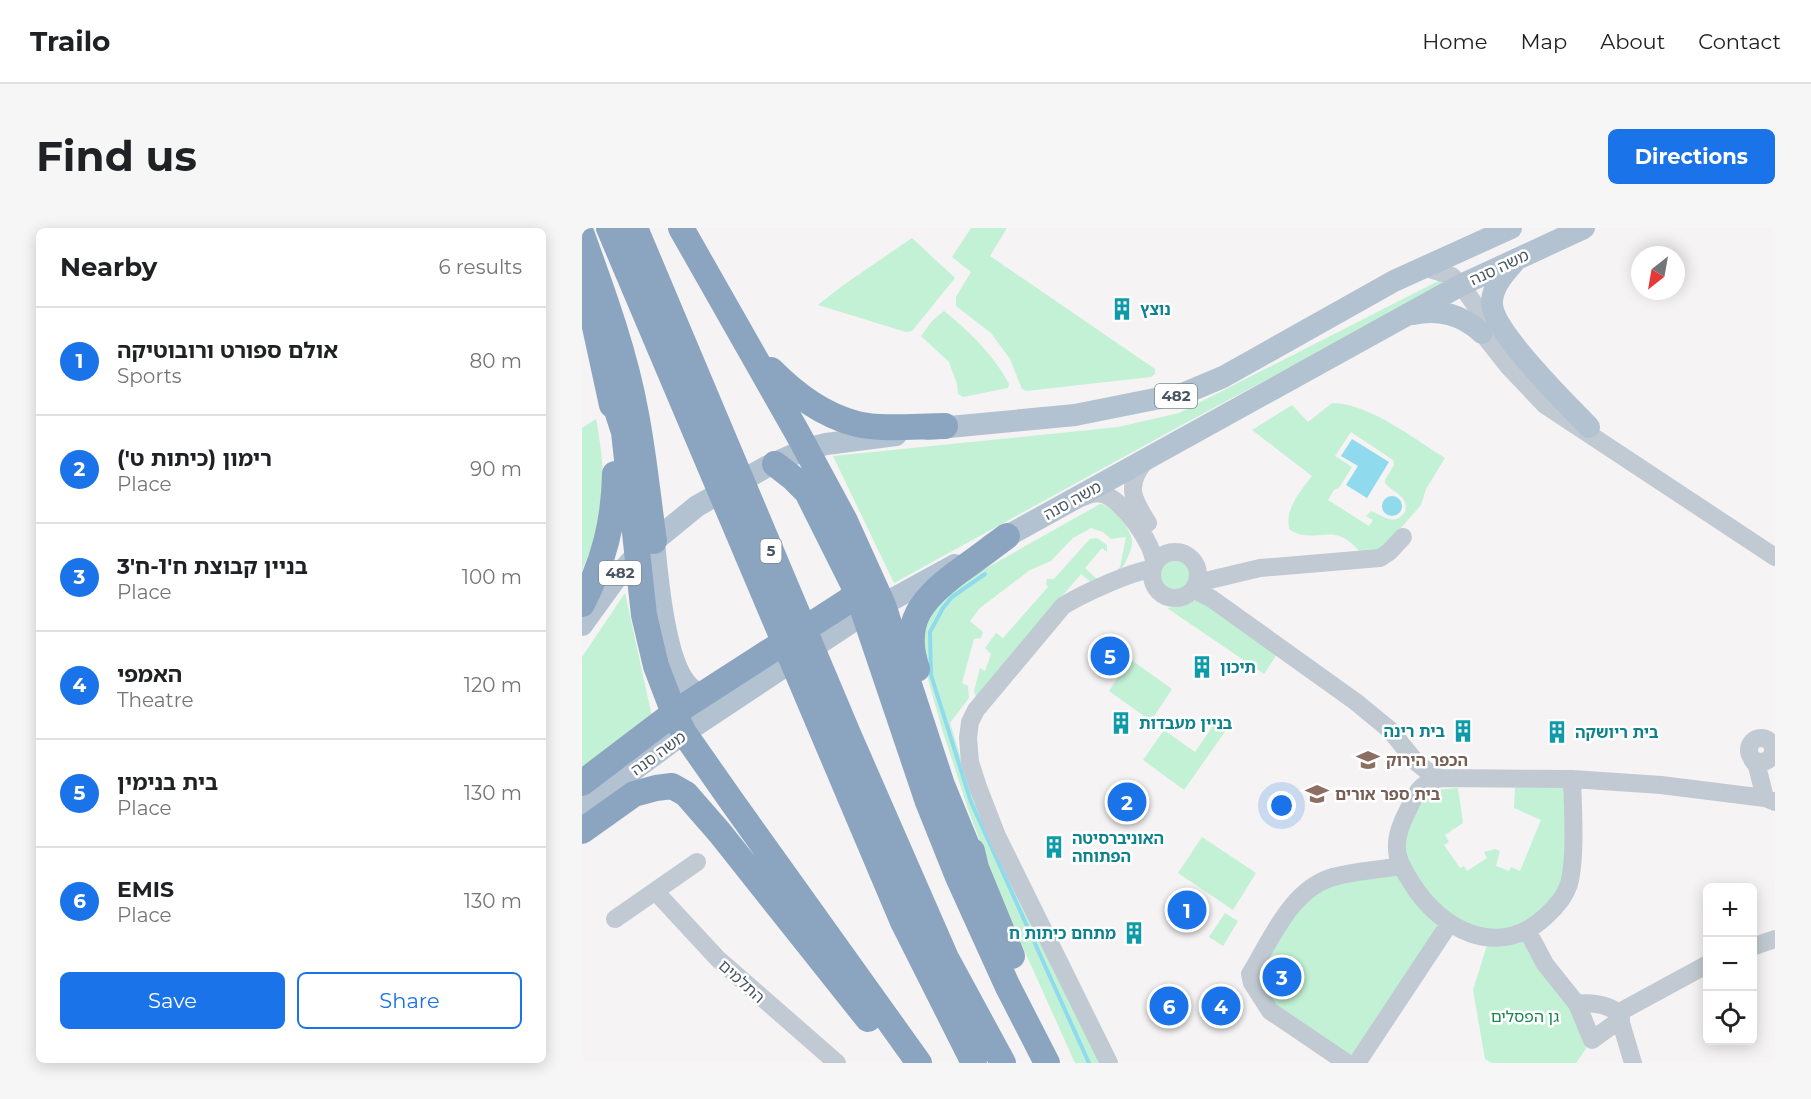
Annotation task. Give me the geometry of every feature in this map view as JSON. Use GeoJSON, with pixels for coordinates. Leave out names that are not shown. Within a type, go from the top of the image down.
{"type":"FeatureCollection","features":[{"type":"Feature","properties":{"kind":"highway","name":"5"},"geometry":{"type":"LineString","coordinates":[[609,228],[899,911],[974,1063]]}},
{"type":"Feature","properties":{"kind":"highway","name":"5"},"geometry":{"type":"LineString","coordinates":[[635,228],[831,693],[946,958],[1003,1063]]}},
{"type":"Feature","properties":{"kind":"highway"},"geometry":{"type":"LineString","coordinates":[[681,228],[845,521],[865,565],[861,607],[916,769],[958,877],[1007,985],[1047,1063]]}},
{"type":"Feature","properties":{"kind":"highway"},"geometry":{"type":"LineString","coordinates":[[582,235],[604,296],[636,413],[653,542],[644,615],[656,666],[679,723],[919,1063]]}},
{"type":"Feature","properties":{"kind":"highway"},"geometry":{"type":"LineString","coordinates":[[582,277],[610,389],[624,432],[653,542]]}},
{"type":"Feature","properties":{"kind":"highway"},"geometry":{"type":"LineString","coordinates":[[750,349],[790,389],[811,404],[857,424],[945,426]]}},
{"type":"Feature","properties":{"kind":"highway"},"geometry":{"type":"LineString","coordinates":[[582,604],[595,579],[612,523],[616,439],[610,389]]}},
{"type":"Feature","properties":{"kind":"highway"},"geometry":{"type":"LineString","coordinates":[[770,466],[794,478],[807,492],[942,785],[1023,982],[1053,1063]]}},
{"type":"Feature","properties":{"kind":"highway"},"geometry":{"type":"LineString","coordinates":[[976,868],[959,795],[913,660],[911,634],[917,612],[934,591],[1007,536]]}},
{"type":"Feature","properties":{"kind":"highway"},"geometry":{"type":"LineString","coordinates":[[582,783],[679,723],[702,696],[741,686],[861,607]]}},
{"type":"Feature","properties":{"kind":"highway"},"geometry":{"type":"LineString","coordinates":[[582,831],[634,794],[672,786],[686,794],[720,833],[904,1063]]}},
{"type":"Feature","properties":{"kind":"main road","name":"משה סנה"},"geometry":{"type":"LineString","coordinates":[[582,625],[616,578],[653,542],[697,506],[770,466],[806,450],[826,444],[945,426],[1075,415],[1185,393],[1223,377],[1394,281],[1511,228]]}},
{"type":"Feature","properties":{"kind":"main road","name":"משה סנה"},"geometry":{"type":"LineString","coordinates":[[861,607],[1007,536],[1461,285],[1584,228]]}},
{"type":"Feature","properties":{"kind":"main road"},"geometry":{"type":"LineString","coordinates":[[1518,258],[1500,279],[1494,291],[1491,303],[1493,314],[1515,346],[1589,427]]}},
{"type":"Feature","properties":{"kind":"main road"},"geometry":{"type":"LineString","coordinates":[[1405,316],[1425,311],[1441,312],[1467,321],[1482,333]]}},
{"type":"Feature","properties":{"kind":"main road"},"geometry":{"type":"LineString","coordinates":[[653,542],[670,651],[687,686],[702,696]]}},
{"type":"Feature","properties":{"kind":"main road","name":"משה סנה"},"geometry":{"type":"LineString","coordinates":[[582,808],[679,723],[741,686]]}},
{"type":"Feature","properties":{"kind":"street"},"geometry":{"type":"LineString","coordinates":[[1426,268],[1452,276],[1461,285],[1520,365],[1555,401],[1637,461],[1672,490]]}},
{"type":"Feature","properties":{"kind":"street"},"geometry":{"type":"LineString","coordinates":[[1482,333],[1508,366],[1545,405],[1775,557]]}},
{"type":"Feature","properties":{"kind":"street"},"geometry":{"type":"LineString","coordinates":[[1148,457],[1138,469],[1134,479],[1133,497],[1154,534],[1168,549],[1188,555],[1196,565],[1198,575],[1195,586]]}},
{"type":"Feature","properties":{"kind":"street"},"geometry":{"type":"LineString","coordinates":[[1075,498],[1098,493],[1114,499],[1122,506],[1144,537],[1154,556],[1153,582],[1156,588]]}},
{"type":"Feature","properties":{"kind":"street"},"geometry":{"type":"LineString","coordinates":[[1127,576],[1138,560],[1144,537]]}},
{"type":"Feature","properties":{"kind":"street"},"geometry":{"type":"LineString","coordinates":[[1109,585],[1144,582],[1169,597],[1177,598],[1185,596],[1195,586],[1243,571],[1380,558],[1403,537]]}},
{"type":"Feature","properties":{"kind":"street"},"geometry":{"type":"LineString","coordinates":[[1109,1063],[997,836],[970,762],[968,738],[970,722],[976,710],[1063,606],[1127,576],[1153,567],[1163,555],[1175,551]]}},
{"type":"Feature","properties":{"kind":"street"},"geometry":{"type":"LineString","coordinates":[[1196,565],[1243,571]]}},
{"type":"Feature","properties":{"kind":"street"},"geometry":{"type":"LineString","coordinates":[[1195,586],[1356,702],[1390,730],[1415,761],[1432,775],[1442,778]]}},
{"type":"Feature","properties":{"kind":"street"},"geometry":{"type":"LineString","coordinates":[[1572,779],[1573,820],[1569,885],[1550,913],[1527,930],[1508,937],[1491,938],[1449,924],[1420,896],[1401,866],[1397,850],[1399,831],[1414,797],[1420,787],[1429,780],[1442,778],[1572,779],[1661,785],[1770,800],[1760,765]]}},
{"type":"Feature","properties":{"kind":"street"},"geometry":{"type":"LineString","coordinates":[[615,919],[697,862]]}},
{"type":"Feature","properties":{"kind":"street"},"geometry":{"type":"LineString","coordinates":[[1347,1063],[1270,1011],[1252,983],[1250,974],[1294,903],[1310,888],[1331,878],[1401,866]]}},
{"type":"Feature","properties":{"kind":"street","name":"התלמים"},"geometry":{"type":"LineString","coordinates":[[656,891],[718,959],[837,1063]]}},
{"type":"Feature","properties":{"kind":"street"},"geometry":{"type":"LineString","coordinates":[[1357,1063],[1449,924]]}},
{"type":"Feature","properties":{"kind":"street"},"geometry":{"type":"LineString","coordinates":[[1527,930],[1545,964],[1577,1004],[1592,1040],[1620,1016],[1703,966]]}},
{"type":"Feature","properties":{"kind":"street"},"geometry":{"type":"LineString","coordinates":[[1757,945],[1775,939]]}},
{"type":"Feature","properties":{"kind":"street"},"geometry":{"type":"LineString","coordinates":[[1577,1004],[1611,1007],[1620,1016],[1633,1063]]}},
{"type":"Feature","properties":{"kind":"green space"},"geometry":{"type":"Polygon","coordinates":[[[971,228],[1007,228],[990,256],[1155,369],[1155,374],[1151,377],[1026,391],[1022,389],[1010,359],[991,333],[956,306],[956,297],[971,272],[952,257],[971,228]]]}},
{"type":"Feature","properties":{"kind":"green space"},"geometry":{"type":"Polygon","coordinates":[[[912,238],[955,278],[912,331],[906,332],[818,305],[842,286],[912,238]]]}},
{"type":"Feature","properties":{"kind":"green space"},"geometry":{"type":"Polygon","coordinates":[[[1440,280],[1443,285],[894,583],[833,456],[1118,427],[1179,413],[1440,280]]]}},
{"type":"Feature","properties":{"kind":"green space"},"geometry":{"type":"Polygon","coordinates":[[[944,311],[972,335],[988,353],[1003,373],[1009,384],[1008,388],[963,397],[958,394],[949,362],[921,336],[932,321],[944,311]]]}},
{"type":"Feature","properties":{"kind":"green space"},"geometry":{"type":"Polygon","coordinates":[[[1332,403],[1347,405],[1391,423],[1445,458],[1426,489],[1421,505],[1379,553],[1360,552],[1341,537],[1309,536],[1290,530],[1288,523],[1291,508],[1298,494],[1312,476],[1252,430],[1292,405],[1308,422],[1332,403]],[[1351,432],[1335,456],[1352,467],[1339,488],[1334,490],[1328,500],[1369,526],[1373,520],[1366,516],[1371,511],[1389,519],[1397,519],[1405,512],[1406,506],[1403,498],[1385,483],[1394,465],[1393,460],[1351,432]]]}},
{"type":"Feature","properties":{"kind":"green space"},"geometry":{"type":"Polygon","coordinates":[[[596,419],[602,461],[602,504],[597,531],[582,571],[582,428],[596,419]]]}},
{"type":"Feature","properties":{"kind":"green space"},"geometry":{"type":"Polygon","coordinates":[[[1100,504],[1110,508],[1129,531],[1131,548],[1122,569],[1120,571],[1118,569],[1126,537],[1111,539],[1103,532],[1091,528],[1073,538],[1051,561],[1030,570],[980,608],[970,621],[983,632],[981,638],[974,639],[962,683],[968,686],[969,698],[950,723],[973,797],[1105,1063],[1075,1063],[1003,903],[968,809],[921,654],[923,625],[949,589],[1100,504]]]}},
{"type":"Feature","properties":{"kind":"green space"},"geometry":{"type":"Polygon","coordinates":[[[1097,538],[1107,545],[1107,552],[1102,548],[1085,568],[1098,580],[1092,583],[1081,574],[976,697],[974,691],[980,668],[985,671],[991,654],[985,648],[996,633],[1003,638],[1048,587],[1047,579],[1054,579],[1090,539],[1097,538]]]}},
{"type":"Feature","properties":{"kind":"green space"},"geometry":{"type":"Polygon","coordinates":[[[1175,561],[1186,565],[1190,576],[1186,587],[1175,591],[1164,587],[1160,576],[1164,565],[1175,561]]]}},
{"type":"Feature","properties":{"kind":"green space"},"geometry":{"type":"Polygon","coordinates":[[[625,593],[652,717],[582,769],[582,657],[625,593]]]}},
{"type":"Feature","properties":{"kind":"green space"},"geometry":{"type":"Polygon","coordinates":[[[1203,596],[1279,651],[1264,674],[1167,608],[1189,604],[1203,596]]]}},
{"type":"Feature","properties":{"kind":"green space"},"geometry":{"type":"Polygon","coordinates":[[[1130,659],[1172,689],[1151,721],[1109,691],[1130,659]]]}},
{"type":"Feature","properties":{"kind":"green space"},"geometry":{"type":"Polygon","coordinates":[[[1218,719],[1229,726],[1184,790],[1143,760],[1164,730],[1195,752],[1218,719]]]}},
{"type":"Feature","properties":{"kind":"green space"},"geometry":{"type":"Polygon","coordinates":[[[1570,786],[1562,885],[1537,917],[1494,935],[1453,922],[1411,877],[1403,848],[1407,829],[1426,795],[1437,790],[1458,788],[1463,823],[1445,835],[1449,842],[1444,845],[1460,868],[1464,866],[1467,871],[1487,858],[1484,852],[1495,849],[1500,851],[1496,866],[1509,871],[1511,867],[1520,871],[1541,820],[1514,808],[1515,788],[1570,786]]]}},
{"type":"Feature","properties":{"kind":"green space"},"geometry":{"type":"Polygon","coordinates":[[[1202,837],[1256,873],[1233,910],[1178,873],[1202,837]]]}},
{"type":"Feature","properties":{"kind":"green space"},"geometry":{"type":"Polygon","coordinates":[[[1401,871],[1445,925],[1357,1063],[1248,986],[1301,900],[1324,883],[1401,871]]]}},
{"type":"Feature","properties":{"kind":"green space"},"geometry":{"type":"Polygon","coordinates":[[[1225,913],[1238,921],[1223,946],[1209,937],[1225,913]]]}},
{"type":"Feature","properties":{"kind":"green space","name":"גן הפסלים"},"geometry":{"type":"Polygon","coordinates":[[[1522,933],[1592,1040],[1576,1063],[1492,1063],[1485,1059],[1473,990],[1488,942],[1522,933]]]}},
{"type":"Feature","properties":{"kind":"water"},"geometry":{"type":"Polygon","coordinates":[[[1352,439],[1389,462],[1367,498],[1346,485],[1358,466],[1341,456],[1352,439]]]}},
{"type":"Feature","properties":{"kind":"water"},"geometry":{"type":"Polygon","coordinates":[[[1392,496],[1399,499],[1402,506],[1399,513],[1392,516],[1385,513],[1382,506],[1385,499],[1392,496]]]}},
{"type":"Feature","properties":{"kind":"waterway"},"geometry":{"type":"LineString","coordinates":[[985,574],[952,597],[930,632],[931,675],[971,802],[1089,1063]]}},
{"type":"Feature","properties":{"kind":"place","name":"נוצץ"},"geometry":{"type":"Point","coordinates":[1122,309]}},
{"type":"Feature","properties":{"kind":"place","name":"בית בנימין"},"geometry":{"type":"Point","coordinates":[1110,656]}},
{"type":"Feature","properties":{"kind":"place","name":"תיכון"},"geometry":{"type":"Point","coordinates":[1202,667]}},
{"type":"Feature","properties":{"kind":"place","name":"בניין מעבדות"},"geometry":{"type":"Point","coordinates":[1121,723]}},
{"type":"Feature","properties":{"kind":"place","name":"בית רינה"},"geometry":{"type":"Point","coordinates":[1463,731]}},
{"type":"Feature","properties":{"kind":"place","name":"בית ריושקה"},"geometry":{"type":"Point","coordinates":[1557,732]}},
{"type":"Feature","properties":{"kind":"place","name":"הכפר הירוק"},"geometry":{"type":"Point","coordinates":[1368,760]}},
{"type":"Feature","properties":{"kind":"place","name":"בית ספר אורים"},"geometry":{"type":"Point","coordinates":[1317,794]}},
{"type":"Feature","properties":{"kind":"place","name":"רימון (כיתות ט')"},"geometry":{"type":"Point","coordinates":[1127,802]}},
{"type":"Feature","properties":{"kind":"place","name":"האוניברסיטה הפתוחה"},"geometry":{"type":"Point","coordinates":[1054,847]}},
{"type":"Feature","properties":{"kind":"place","name":"אולם ספורט ורובוטיקה"},"geometry":{"type":"Point","coordinates":[1187,910]}},
{"type":"Feature","properties":{"kind":"place","name":"מתחם כיתות ח"},"geometry":{"type":"Point","coordinates":[1134,933]}},
{"type":"Feature","properties":{"kind":"place","name":"בניין קבוצת ח'1-ח'3"},"geometry":{"type":"Point","coordinates":[1282,977]}},
{"type":"Feature","properties":{"kind":"place","name":"EMIS"},"geometry":{"type":"Point","coordinates":[1169,1006]}},
{"type":"Feature","properties":{"kind":"place","name":"האמפי"},"geometry":{"type":"Point","coordinates":[1221,1006]}}]}
